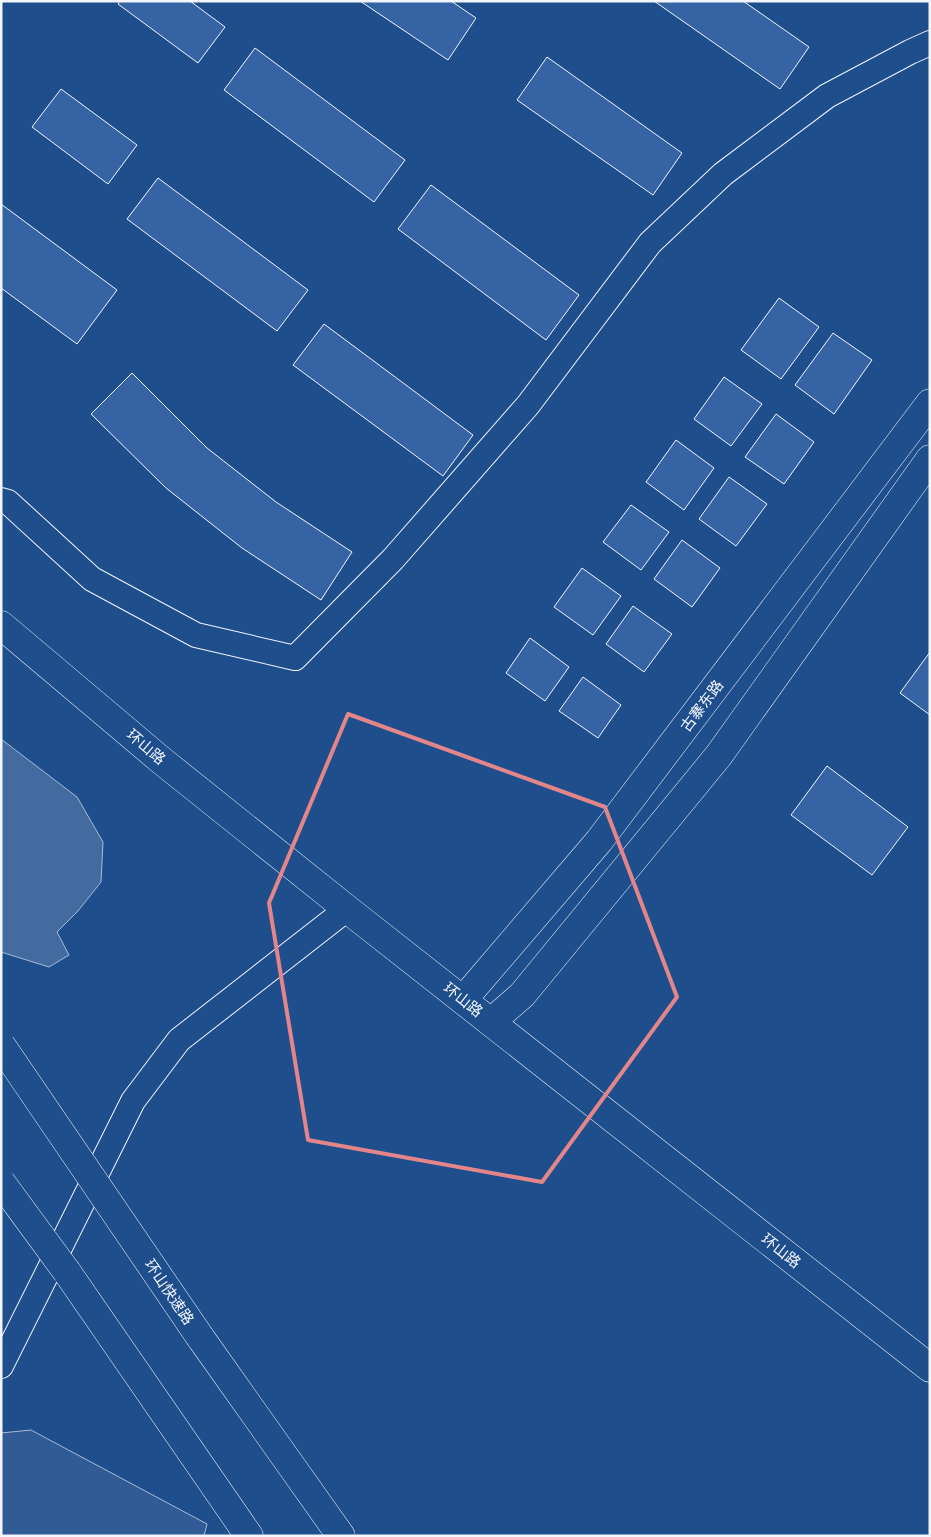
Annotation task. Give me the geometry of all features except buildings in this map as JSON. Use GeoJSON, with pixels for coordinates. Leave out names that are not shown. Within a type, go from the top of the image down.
{"type":"FeatureCollection","features":[{"type":"Feature","properties":{"kind":"main road","name":"古寨东路"},"geometry":{"type":"LineString","coordinates":[[463,1000],[599,841],[930,403]]}},
{"type":"Feature","properties":{"kind":"main road"},"geometry":{"type":"LineString","coordinates":[[491,1022],[522,995],[719,755],[930,459]]}},
{"type":"Feature","properties":{"kind":"main road","name":"环山路"},"geometry":{"type":"LineString","coordinates":[[1,625],[162,761],[347,909],[930,1368]]}},
{"type":"Feature","properties":{"kind":"main road","name":"环山快速路"},"geometry":{"type":"LineString","coordinates":[[1,1045],[200,1337],[341,1536]]}},
{"type":"Feature","properties":{"kind":"main road"},"geometry":{"type":"LineString","coordinates":[[1,1182],[67,1272],[249,1536]]}},
{"type":"Feature","properties":{"kind":"street"},"geometry":{"type":"LineString","coordinates":[[1,500],[8,502],[92,579],[188,631],[196,635],[296,658],[392,559],[528,405],[650,243],[723,174],[827,96],[930,43]]}},
{"type":"Feature","properties":{"kind":"street"},"geometry":{"type":"LineString","coordinates":[[1,1366],[133,1101],[173,1047],[179,1040],[347,909]]}},
{"type":"Feature","properties":{"kind":"highlighted area"},"geometry":{"type":"Polygon","coordinates":[[[348,714],[605,807],[677,997],[542,1182],[308,1140],[269,903],[348,714]]]}},
{"type":"Feature","properties":{"kind":"shaded area"},"geometry":{"type":"Polygon","coordinates":[[[1,739],[77,797],[103,842],[101,882],[78,911],[57,932],[69,955],[49,967],[1,952],[1,739]]]}},
{"type":"Feature","properties":{"kind":"shaded area"},"geometry":{"type":"Polygon","coordinates":[[[31,1430],[207,1524],[204,1536],[1,1536],[1,1433],[31,1430]]]}}]}
